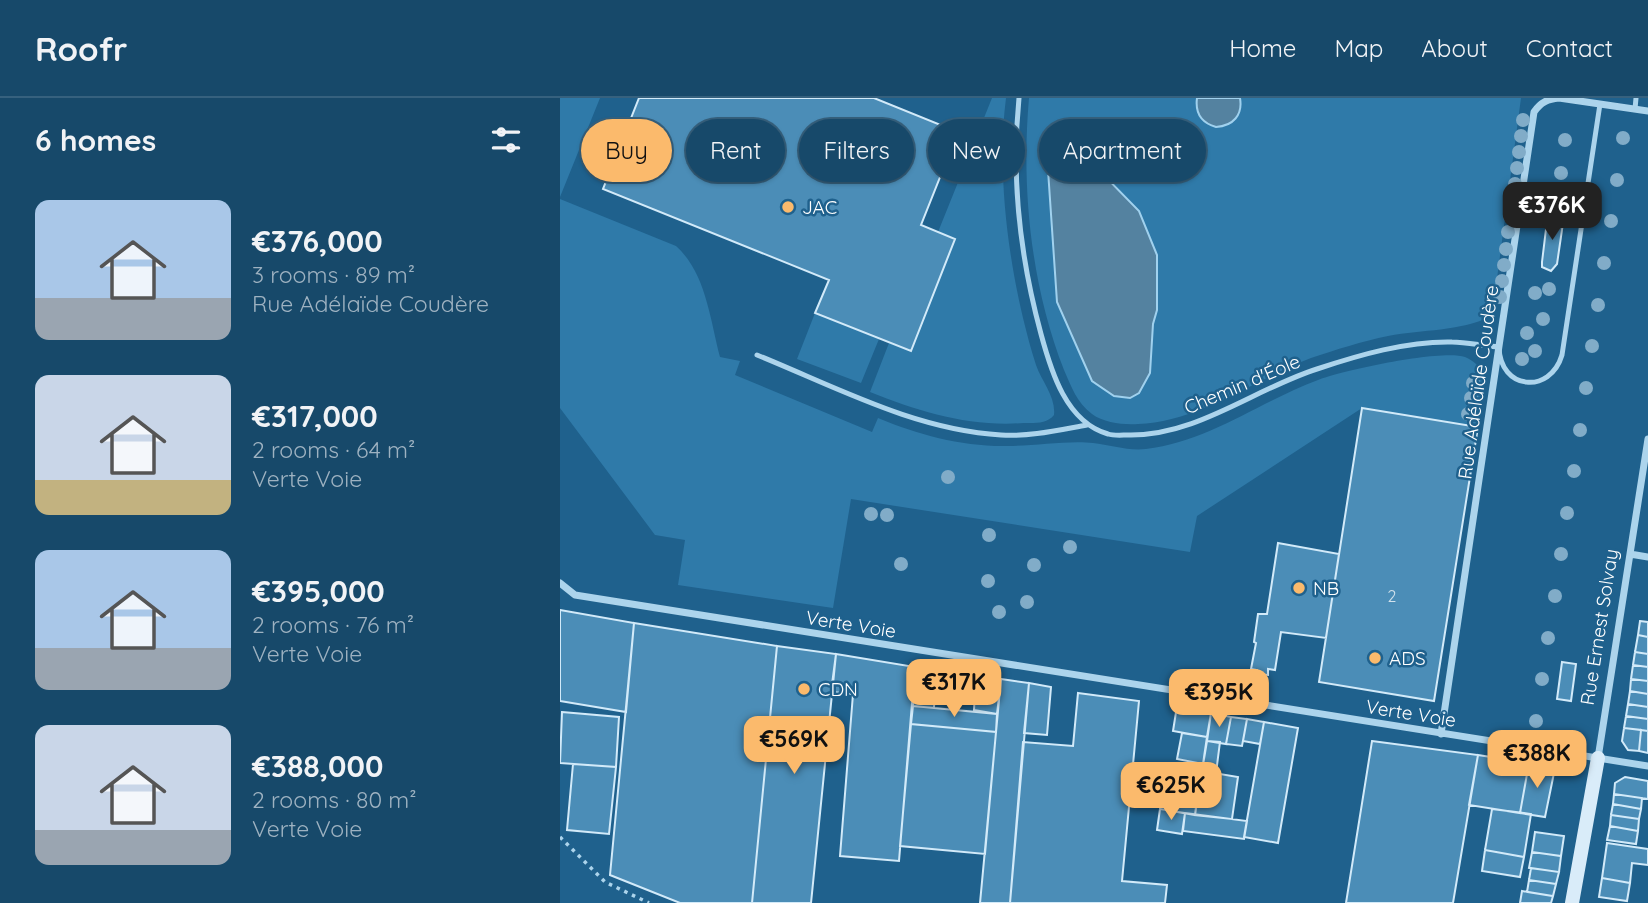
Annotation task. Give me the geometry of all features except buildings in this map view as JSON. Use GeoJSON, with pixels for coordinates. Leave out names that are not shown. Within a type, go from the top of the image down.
{"type":"FeatureCollection","features":[{"type":"Feature","properties":{"kind":"street","name":"Rue Adélaïde Coudère"},"geometry":{"type":"LineString","coordinates":[[1441,734],[1534,112],[1549,99],[1584,100],[1648,111]]}},
{"type":"Feature","properties":{"kind":"street","name":"Rue Ernest Solvay"},"geometry":{"type":"LineString","coordinates":[[1572,903],[1598,758],[1648,439]]}},
{"type":"Feature","properties":{"kind":"street"},"geometry":{"type":"LineString","coordinates":[[1630,554],[1648,557]]}},
{"type":"Feature","properties":{"kind":"street","name":"Verte Voie"},"geometry":{"type":"LineString","coordinates":[[560,583],[575,595],[1648,766]]}},
{"type":"Feature","properties":{"kind":"lane"},"geometry":{"type":"LineString","coordinates":[[1019,98],[1015,134],[1015,175],[1025,256],[1036,315],[1049,362],[1065,399],[1087,425]]}},
{"type":"Feature","properties":{"kind":"lane"},"geometry":{"type":"LineString","coordinates":[[1635,109],[1636,98]]}},
{"type":"Feature","properties":{"kind":"lane"},"geometry":{"type":"LineString","coordinates":[[1499,347],[1503,366],[1508,374],[1526,383],[1545,379],[1559,365],[1600,104]]}},
{"type":"Feature","properties":{"kind":"lane","name":"Chemin d'Éole"},"geometry":{"type":"LineString","coordinates":[[1087,425],[1110,435],[1144,436],[1194,424],[1315,369],[1388,349],[1451,342],[1499,347]]}},
{"type":"Feature","properties":{"kind":"lane"},"geometry":{"type":"LineString","coordinates":[[757,355],[912,419],[963,431],[1004,435],[1047,432],[1087,425]]}},
{"type":"Feature","properties":{"kind":"path"},"geometry":{"type":"LineString","coordinates":[[560,837],[605,882],[649,903]]}},
{"type":"Feature","properties":{"kind":"shaded area"},"geometry":{"type":"Polygon","coordinates":[[[560,98],[600,98],[592,119],[581,119],[581,145],[560,197],[560,98]]]}},
{"type":"Feature","properties":{"kind":"shaded area"},"geometry":{"type":"Polygon","coordinates":[[[992,98],[1006,98],[1004,119],[984,119],[992,98]]]}},
{"type":"Feature","properties":{"kind":"shaded area"},"geometry":{"type":"Polygon","coordinates":[[[1029,98],[1521,98],[1492,316],[1466,325],[1388,336],[1311,358],[1204,408],[1160,422],[1132,424],[1102,420],[1082,405],[1072,388],[1043,305],[1031,236],[1026,167],[1029,98]]]}},
{"type":"Feature","properties":{"kind":"shaded area"},"geometry":{"type":"Polygon","coordinates":[[[1197,98],[1240,98],[1241,104],[1232,122],[1216,127],[1200,117],[1197,98]]]}},
{"type":"Feature","properties":{"kind":"shaded area"},"geometry":{"type":"Polygon","coordinates":[[[958,182],[1003,182],[1012,265],[1023,318],[1032,354],[1054,408],[1054,415],[1048,420],[1004,424],[964,420],[926,412],[870,392],[889,343],[911,351],[955,239],[938,232],[958,182]]]}},
{"type":"Feature","properties":{"kind":"shaded area"},"geometry":{"type":"Polygon","coordinates":[[[1049,182],[1111,182],[1139,211],[1157,255],[1157,310],[1153,324],[1150,373],[1139,393],[1130,398],[1114,396],[1092,381],[1057,302],[1049,182]]]}},
{"type":"Feature","properties":{"kind":"shaded area"},"geometry":{"type":"Polygon","coordinates":[[[560,199],[676,246],[694,269],[700,283],[720,357],[740,361],[735,375],[872,432],[878,418],[925,435],[991,446],[1084,442],[1126,449],[1146,449],[1169,445],[1213,430],[1297,389],[1331,376],[1393,362],[1453,355],[1471,360],[1484,374],[1478,427],[1362,408],[1197,516],[1190,552],[851,499],[833,608],[678,585],[685,540],[655,535],[560,408],[560,199]]]}},
{"type":"Feature","properties":{"kind":"shaded area"},"geometry":{"type":"Polygon","coordinates":[[[815,313],[879,339],[861,383],[797,359],[815,313]]]}},
{"type":"Feature","properties":{"kind":"place","name":"JAC"},"geometry":{"type":"Point","coordinates":[788,207]}},
{"type":"Feature","properties":{"kind":"place","name":"NB"},"geometry":{"type":"Point","coordinates":[1299,588]}},
{"type":"Feature","properties":{"kind":"place","name":"ADS"},"geometry":{"type":"Point","coordinates":[1375,658]}},
{"type":"Feature","properties":{"kind":"place","name":"CDN"},"geometry":{"type":"Point","coordinates":[804,689]}}]}
